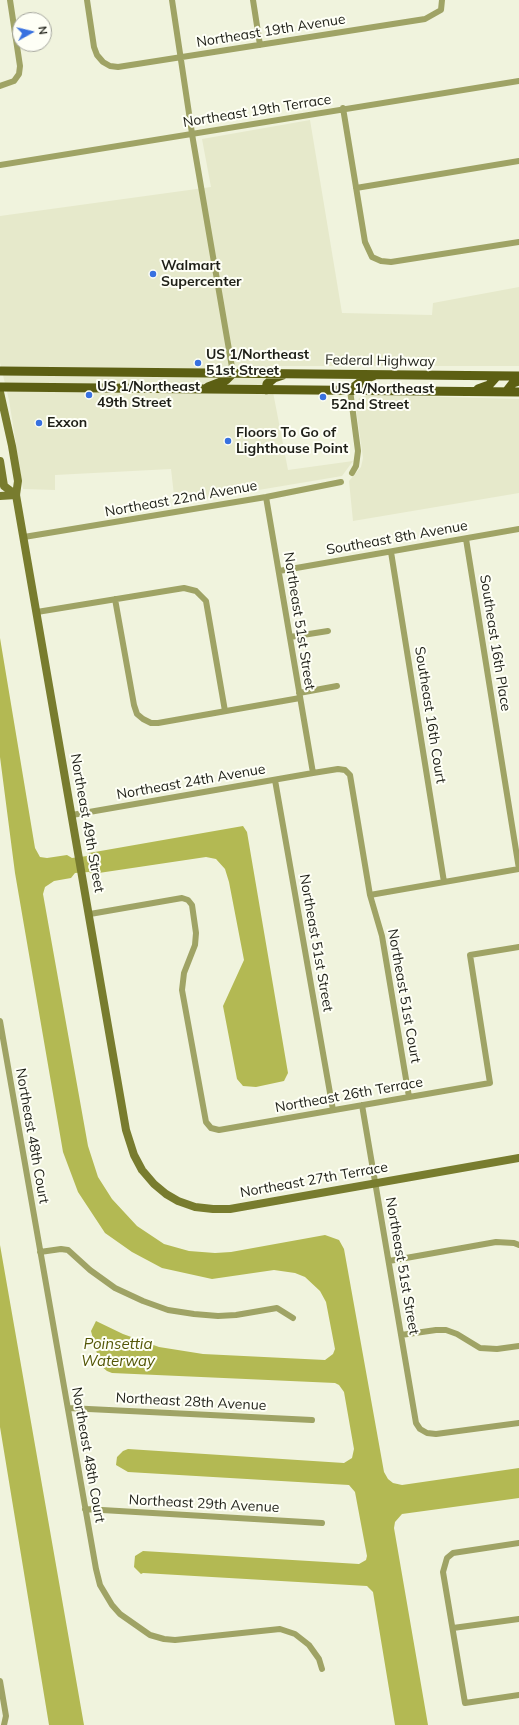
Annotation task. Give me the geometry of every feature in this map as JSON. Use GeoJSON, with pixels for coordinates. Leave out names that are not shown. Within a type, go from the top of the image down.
{"type":"FeatureCollection","features":[{"type":"Feature","properties":{"kind":"main road","name":"Federal Highway"},"geometry":{"type":"LineString","coordinates":[[0,371],[519,376]]}},
{"type":"Feature","properties":{"kind":"main road"},"geometry":{"type":"LineString","coordinates":[[201,389],[226,380],[233,373]]}},
{"type":"Feature","properties":{"kind":"main road"},"geometry":{"type":"LineString","coordinates":[[266,390],[267,384],[274,378],[286,374]]}},
{"type":"Feature","properties":{"kind":"main road"},"geometry":{"type":"LineString","coordinates":[[350,390],[364,379],[378,374]]}},
{"type":"Feature","properties":{"kind":"main road"},"geometry":{"type":"LineString","coordinates":[[473,391],[489,385],[497,376]]}},
{"type":"Feature","properties":{"kind":"main road"},"geometry":{"type":"LineString","coordinates":[[506,392],[513,383],[519,381]]}},
{"type":"Feature","properties":{"kind":"main road","name":"Federal Highway"},"geometry":{"type":"LineString","coordinates":[[0,387],[519,392]]}},
{"type":"Feature","properties":{"kind":"street"},"geometry":{"type":"LineString","coordinates":[[0,86],[14,81],[19,74],[20,66],[10,0]]}},
{"type":"Feature","properties":{"kind":"street","name":"Northeast 19th Avenue"},"geometry":{"type":"LineString","coordinates":[[87,0],[94,47],[97,56],[110,66],[118,67],[425,19],[441,10],[442,0]]}},
{"type":"Feature","properties":{"kind":"street"},"geometry":{"type":"LineString","coordinates":[[172,0],[192,134],[233,373]]}},
{"type":"Feature","properties":{"kind":"street"},"geometry":{"type":"LineString","coordinates":[[253,0],[260,45]]}},
{"type":"Feature","properties":{"kind":"street","name":"Northeast 19th Terrace"},"geometry":{"type":"LineString","coordinates":[[0,165],[343,108],[519,81]]}},
{"type":"Feature","properties":{"kind":"street"},"geometry":{"type":"LineString","coordinates":[[343,108],[365,242],[372,257],[381,261],[391,262],[519,242]]}},
{"type":"Feature","properties":{"kind":"street"},"geometry":{"type":"LineString","coordinates":[[356,188],[519,162]]}},
{"type":"Feature","properties":{"kind":"street"},"geometry":{"type":"LineString","coordinates":[[350,390],[358,450],[356,466],[352,473]]}},
{"type":"Feature","properties":{"kind":"street","name":"Northeast 49th Street"},"geometry":{"type":"LineString","coordinates":[[0,392],[18,481],[16,495],[90,914],[126,1130],[134,1155]]}},
{"type":"Feature","properties":{"kind":"street"},"geometry":{"type":"LineString","coordinates":[[0,461],[4,486],[16,495]]}},
{"type":"Feature","properties":{"kind":"street","name":"Northeast 22nd Avenue"},"geometry":{"type":"LineString","coordinates":[[24,537],[266,497],[341,482]]}},
{"type":"Feature","properties":{"kind":"street"},"geometry":{"type":"LineString","coordinates":[[0,496],[16,495]]}},
{"type":"Feature","properties":{"kind":"street","name":"Northeast 51st Street"},"geometry":{"type":"LineString","coordinates":[[266,497],[313,773]]}},
{"type":"Feature","properties":{"kind":"street","name":"Southeast 8th Avenue"},"geometry":{"type":"LineString","coordinates":[[279,571],[519,529]]}},
{"type":"Feature","properties":{"kind":"street","name":"Southeast 16th Place"},"geometry":{"type":"LineString","coordinates":[[466,539],[519,869]]}},
{"type":"Feature","properties":{"kind":"street","name":"Southeast 16th Court"},"geometry":{"type":"LineString","coordinates":[[391,552],[444,882]]}},
{"type":"Feature","properties":{"kind":"street"},"geometry":{"type":"LineString","coordinates":[[37,612],[184,588],[196,591],[206,601],[225,712]]}},
{"type":"Feature","properties":{"kind":"street"},"geometry":{"type":"LineString","coordinates":[[115,599],[134,705],[137,714],[151,723],[225,712],[337,686]]}},
{"type":"Feature","properties":{"kind":"street"},"geometry":{"type":"LineString","coordinates":[[290,637],[328,630]]}},
{"type":"Feature","properties":{"kind":"street","name":"Northeast 24th Avenue"},"geometry":{"type":"LineString","coordinates":[[72,815],[313,773],[338,769],[345,770],[350,775],[370,895]]}},
{"type":"Feature","properties":{"kind":"street","name":"Northeast 51st Street"},"geometry":{"type":"LineString","coordinates":[[275,780],[333,1110]]}},
{"type":"Feature","properties":{"kind":"street"},"geometry":{"type":"LineString","coordinates":[[370,895],[519,869]]}},
{"type":"Feature","properties":{"kind":"street","name":"Northeast 51st Court"},"geometry":{"type":"LineString","coordinates":[[370,895],[379,922],[409,1097]]}},
{"type":"Feature","properties":{"kind":"street","name":"Northeast 26th Terrace"},"geometry":{"type":"LineString","coordinates":[[90,914],[182,898],[188,900],[192,905],[196,933],[195,945],[184,973],[182,990],[206,1122],[211,1128],[219,1130],[490,1083],[470,955],[519,947]]}},
{"type":"Feature","properties":{"kind":"street","name":"Northeast 48th Court"},"geometry":{"type":"LineString","coordinates":[[0,1020],[85,1509],[100,1585],[112,1605],[120,1614],[143,1631],[164,1639],[175,1640],[280,1629],[295,1634],[309,1644],[319,1660],[322,1669]]}},
{"type":"Feature","properties":{"kind":"street","name":"Northeast 51st Street"},"geometry":{"type":"LineString","coordinates":[[362,1105],[416,1423],[420,1429],[427,1433],[436,1434],[519,1423]]}},
{"type":"Feature","properties":{"kind":"street","name":"Northeast 27th Terrace"},"geometry":{"type":"LineString","coordinates":[[134,1155],[142,1170],[154,1184],[166,1194],[195,1207],[213,1210],[230,1209],[519,1158]]}},
{"type":"Feature","properties":{"kind":"street"},"geometry":{"type":"LineString","coordinates":[[389,1261],[496,1242],[514,1243],[519,1245]]}},
{"type":"Feature","properties":{"kind":"street"},"geometry":{"type":"LineString","coordinates":[[40,1252],[61,1249],[68,1250],[94,1273],[115,1288],[138,1299],[168,1310],[218,1316],[236,1315],[277,1308],[293,1318]]}},
{"type":"Feature","properties":{"kind":"street"},"geometry":{"type":"LineString","coordinates":[[401,1334],[446,1330],[457,1334],[480,1348],[497,1349],[519,1346]]}},
{"type":"Feature","properties":{"kind":"street","name":"Northeast 28th Avenue"},"geometry":{"type":"LineString","coordinates":[[68,1408],[312,1420]]}},
{"type":"Feature","properties":{"kind":"street","name":"Northeast 29th Avenue"},"geometry":{"type":"LineString","coordinates":[[85,1509],[322,1523]]}},
{"type":"Feature","properties":{"kind":"street"},"geometry":{"type":"LineString","coordinates":[[519,1543],[453,1553],[447,1558],[443,1572],[465,1703],[519,1696]]}},
{"type":"Feature","properties":{"kind":"street"},"geometry":{"type":"LineString","coordinates":[[453,1628],[519,1619]]}},
{"type":"Feature","properties":{"kind":"street"},"geometry":{"type":"LineString","coordinates":[[0,1681],[6,1716],[4,1725]]}},
{"type":"Feature","properties":{"kind":"shaded area"},"geometry":{"type":"Polygon","coordinates":[[[310,120],[342,313],[432,315],[433,303],[519,287],[519,366],[268,366],[288,470],[353,461],[342,476],[175,504],[171,469],[55,475],[55,490],[23,489],[9,400],[0,363],[0,216],[211,187],[202,139],[310,120]]]}},
{"type":"Feature","properties":{"kind":"shaded area"},"geometry":{"type":"Polygon","coordinates":[[[368,395],[519,399],[519,493],[353,521],[349,481],[361,467],[363,458],[356,408],[359,398],[368,395]]]}},
{"type":"Feature","properties":{"kind":"shaded area"},"geometry":{"type":"Polygon","coordinates":[[[0,638],[35,848],[40,857],[47,858],[67,855],[72,858],[87,856],[89,853],[243,826],[247,832],[288,1073],[284,1081],[256,1087],[243,1086],[237,1079],[223,1006],[244,960],[229,882],[225,869],[216,859],[206,857],[92,874],[89,872],[75,873],[71,878],[54,881],[45,887],[43,894],[88,1146],[98,1177],[112,1199],[137,1226],[164,1244],[189,1251],[215,1253],[231,1252],[325,1235],[339,1240],[344,1249],[384,1472],[388,1479],[393,1483],[402,1485],[519,1468],[519,1498],[402,1514],[395,1522],[394,1528],[428,1725],[395,1725],[373,1592],[367,1586],[141,1574],[134,1567],[135,1556],[143,1551],[359,1564],[366,1560],[367,1556],[355,1492],[349,1485],[128,1472],[116,1465],[117,1457],[123,1451],[128,1449],[344,1463],[352,1458],[354,1449],[344,1392],[339,1385],[335,1383],[112,1373],[101,1366],[91,1331],[96,1321],[123,1334],[159,1347],[203,1354],[325,1360],[333,1354],[335,1349],[326,1302],[320,1291],[305,1277],[295,1273],[274,1270],[212,1279],[162,1268],[132,1252],[105,1233],[78,1192],[63,1152],[15,873],[0,757],[0,638]]]}},
{"type":"Feature","properties":{"kind":"shaded area"},"geometry":{"type":"Polygon","coordinates":[[[0,1245],[84,1725],[49,1725],[0,1427],[0,1245]]]}},
{"type":"Feature","properties":{"kind":"place","name":"Walmart Supercenter"},"geometry":{"type":"Point","coordinates":[153,274]}},
{"type":"Feature","properties":{"kind":"place","name":"US 1/Northeast 51st Street"},"geometry":{"type":"Point","coordinates":[198,363]}},
{"type":"Feature","properties":{"kind":"place","name":"US 1/Northeast 49th Street"},"geometry":{"type":"Point","coordinates":[89,395]}},
{"type":"Feature","properties":{"kind":"place","name":"US 1/Northeast 52nd Street"},"geometry":{"type":"Point","coordinates":[323,397]}},
{"type":"Feature","properties":{"kind":"place","name":"Exxon"},"geometry":{"type":"Point","coordinates":[39,423]}},
{"type":"Feature","properties":{"kind":"place","name":"Floors To Go of Lighthouse Point"},"geometry":{"type":"Point","coordinates":[228,441]}},
{"type":"Feature","properties":{"kind":"water label","name":"Poinsettia Waterway"},"geometry":{"type":"Point","coordinates":[118,1352]}}]}
